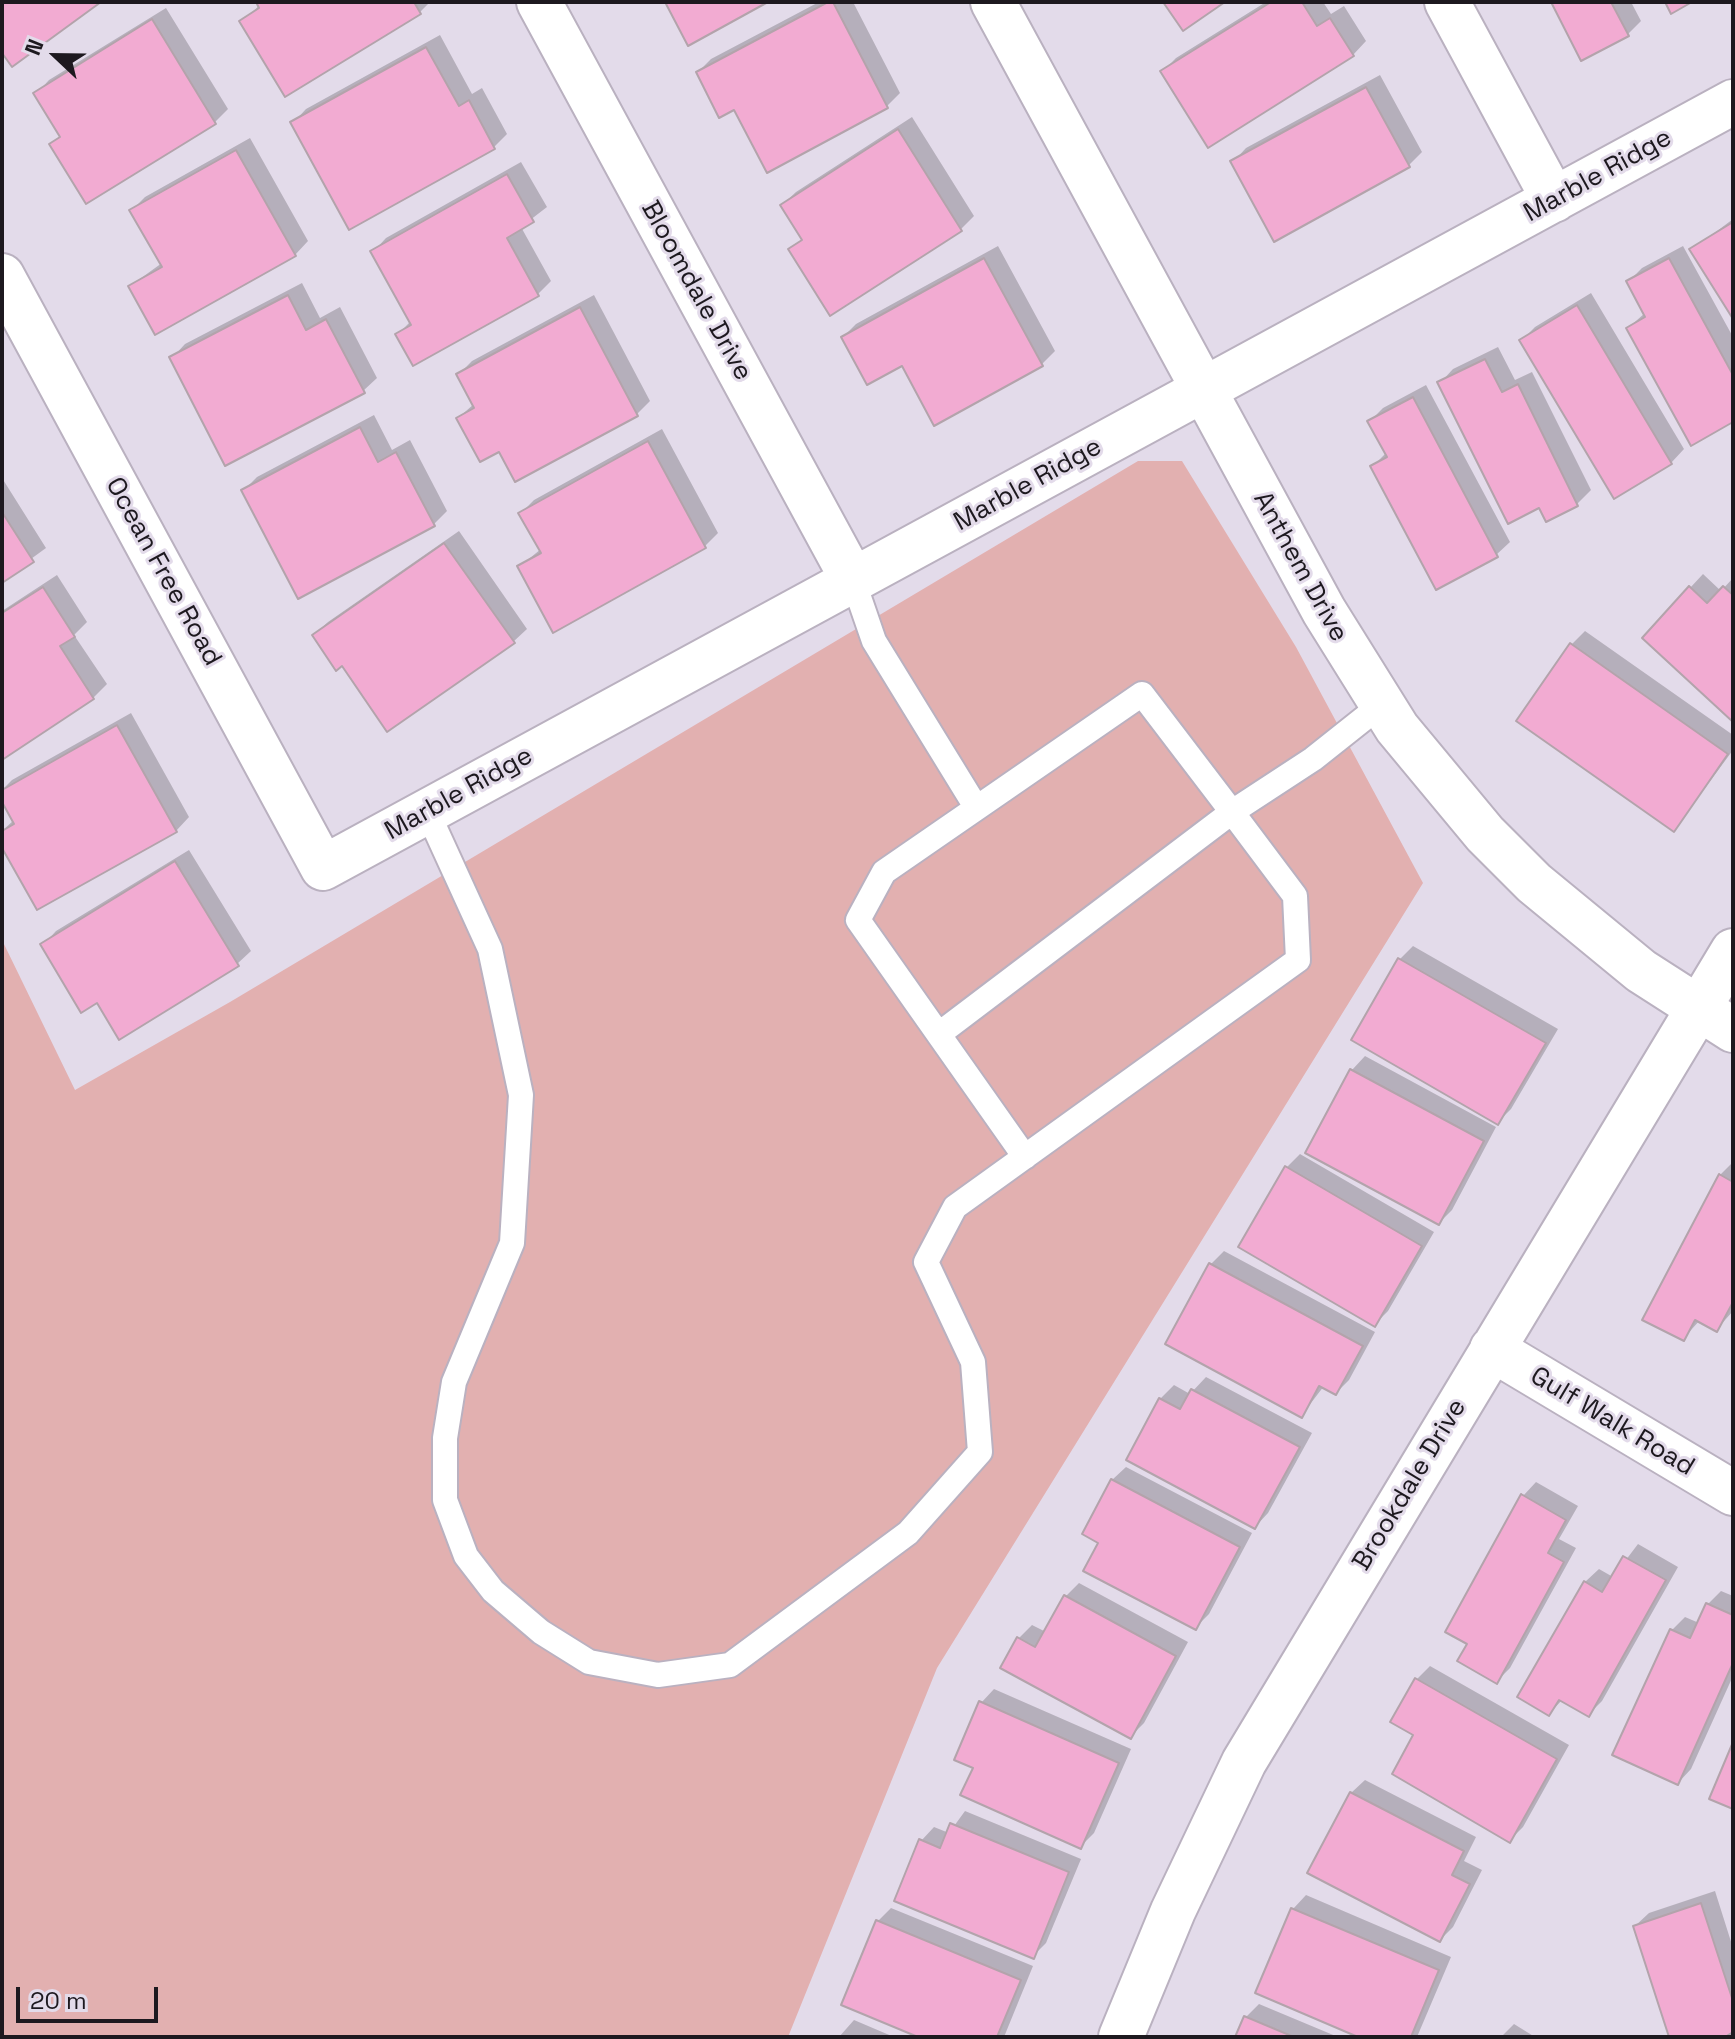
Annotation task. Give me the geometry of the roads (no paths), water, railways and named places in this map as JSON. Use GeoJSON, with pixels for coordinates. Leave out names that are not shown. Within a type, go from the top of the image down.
{"type":"FeatureCollection","features":[{"type":"Feature","properties":{"kind":"street","name":"Bloomdale Drive"},"geometry":{"type":"LineString","coordinates":[[539,2],[853,580]]}},
{"type":"Feature","properties":{"kind":"street","name":"Anthem Drive"},"geometry":{"type":"LineString","coordinates":[[993,2],[1324,611],[1381,705],[1439,782],[1534,883],[1586,929],[1715,1020]]}},
{"type":"Feature","properties":{"kind":"street"},"geometry":{"type":"LineString","coordinates":[[1447,2],[1554,200]]}},
{"type":"Feature","properties":{"kind":"street","name":"Marble Ridge"},"geometry":{"type":"LineString","coordinates":[[323,868],[1733,102]]}},
{"type":"Feature","properties":{"kind":"street","name":"Ocean Free Road"},"geometry":{"type":"LineString","coordinates":[[2,276],[323,868]]}},
{"type":"Feature","properties":{"kind":"street","name":"Brookdale Drive"},"geometry":{"type":"LineString","coordinates":[[1121,2037],[1173,1911],[1244,1762],[1492,1349],[1715,1020],[1733,951]]}},
{"type":"Feature","properties":{"kind":"street","name":"Gulf Walk Road"},"geometry":{"type":"LineString","coordinates":[[1492,1349],[1733,1493]]}},
{"type":"Feature","properties":{"kind":"lane"},"geometry":{"type":"LineString","coordinates":[[853,580],[874,641],[976,807]]}},
{"type":"Feature","properties":{"kind":"lane"},"geometry":{"type":"LineString","coordinates":[[427,811],[490,949],[521,1095],[512,1243],[454,1382],[445,1438],[445,1500],[466,1556],[493,1591],[541,1632],[589,1662],[658,1675],[730,1665],[908,1533],[980,1452],[973,1362],[926,1262],[955,1207],[1025,1157],[1298,960],[1295,896],[1142,694],[884,872],[858,920],[1025,1157]]}},
{"type":"Feature","properties":{"kind":"lane"},"geometry":{"type":"LineString","coordinates":[[939,1034],[1232,812],[1313,759],[1381,705]]}}]}
